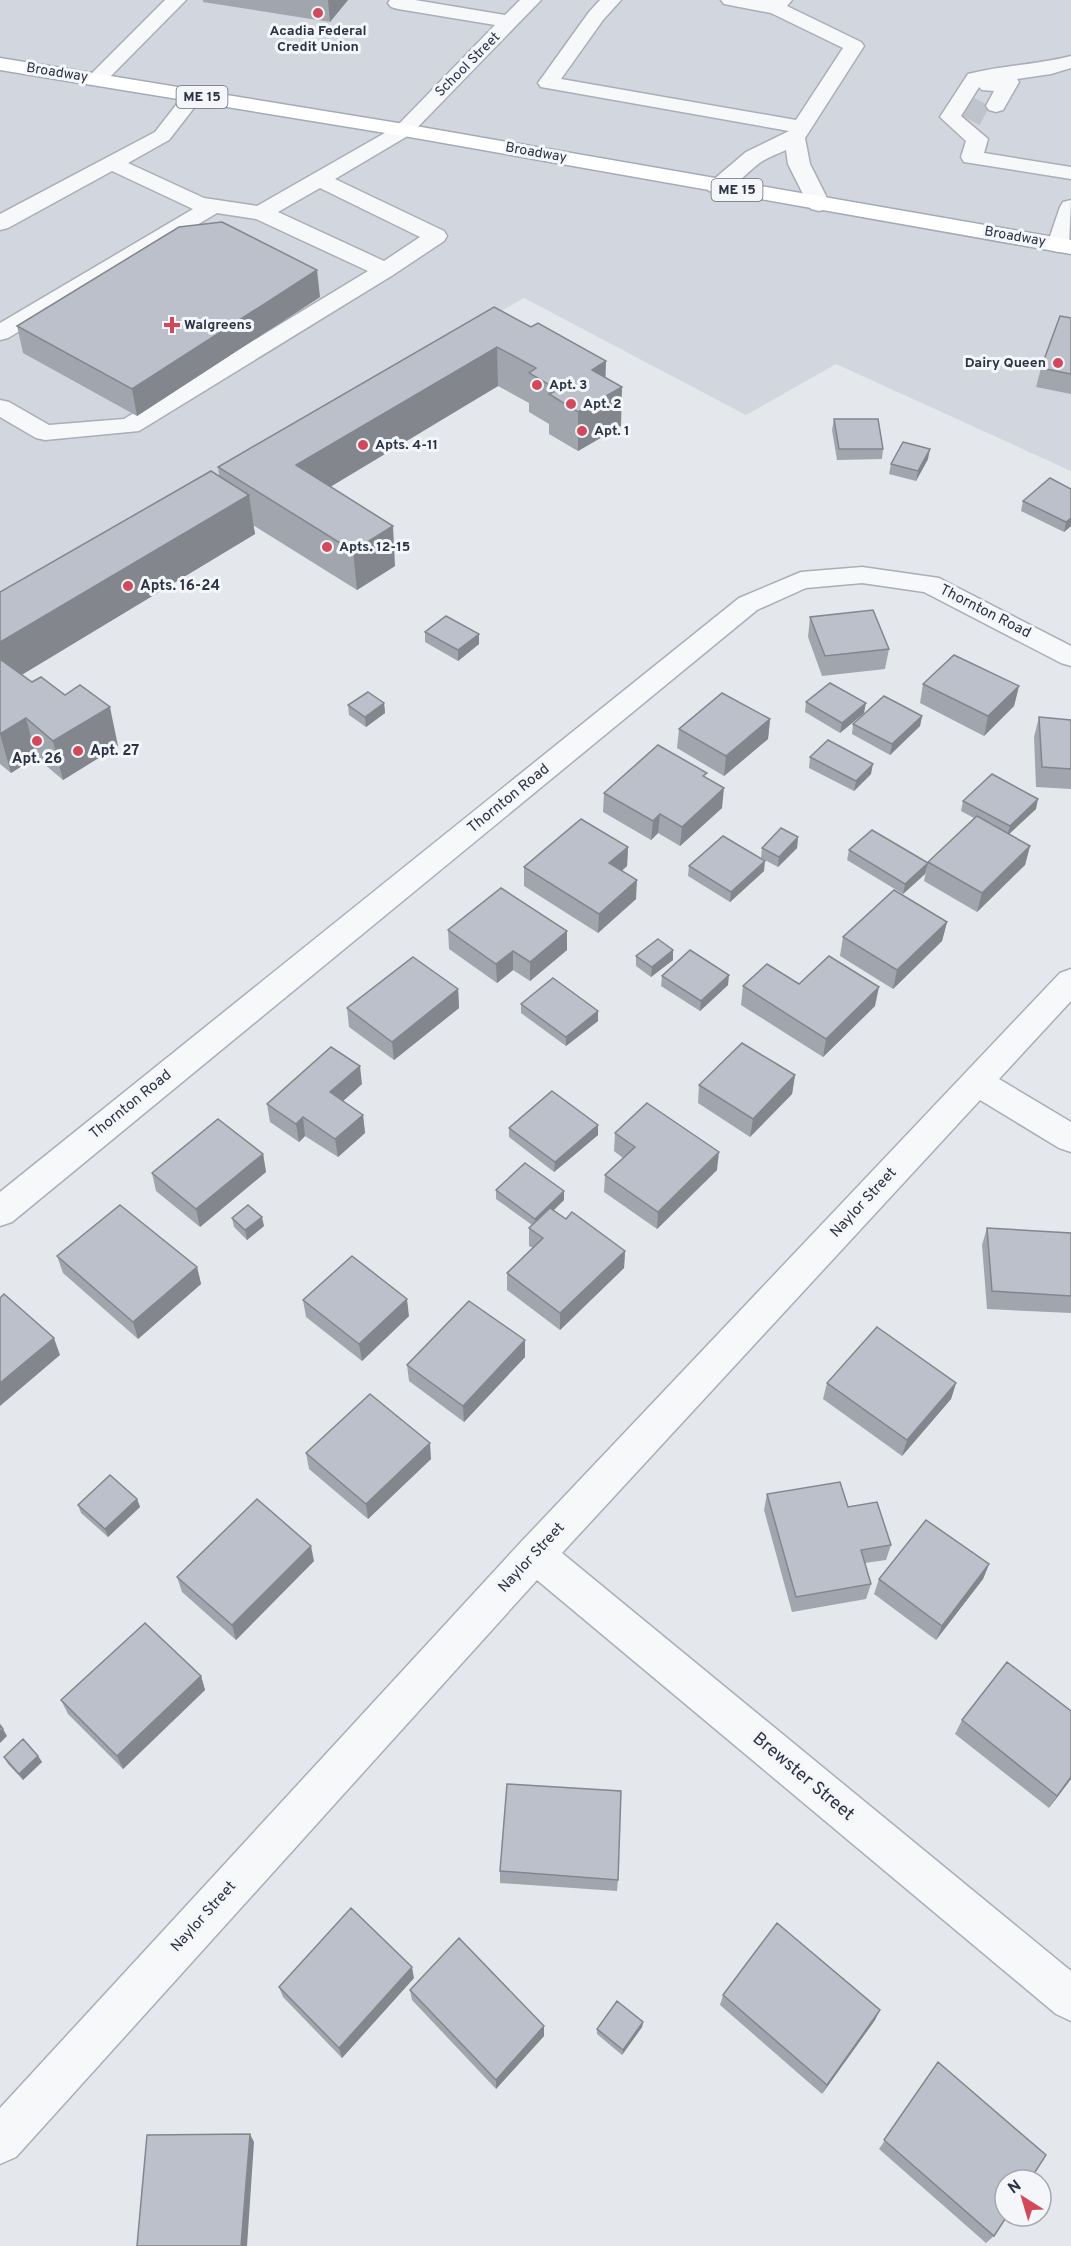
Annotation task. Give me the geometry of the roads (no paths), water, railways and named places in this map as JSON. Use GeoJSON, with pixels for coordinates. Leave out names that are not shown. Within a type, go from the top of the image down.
{"type":"FeatureCollection","features":[{"type":"Feature","properties":{"kind":"main road","name":"Broadway"},"geometry":{"type":"LineString","coordinates":[[0,64],[404,130],[1064,246]]}},
{"type":"Feature","properties":{"kind":"street"},"geometry":{"type":"LineString","coordinates":[[96,80],[169,6],[189,5],[194,0]]}},
{"type":"Feature","properties":{"kind":"street","name":"School Street"},"geometry":{"type":"LineString","coordinates":[[261,213],[404,130],[531,0]]}},
{"type":"Feature","properties":{"kind":"street"},"geometry":{"type":"LineString","coordinates":[[611,0],[596,16],[548,83],[798,133]]}},
{"type":"Feature","properties":{"kind":"street"},"geometry":{"type":"LineString","coordinates":[[717,186],[754,157],[798,133],[854,46],[779,4],[731,0]]}},
{"type":"Feature","properties":{"kind":"street"},"geometry":{"type":"LineString","coordinates":[[398,3],[510,22]]}},
{"type":"Feature","properties":{"kind":"street"},"geometry":{"type":"LineString","coordinates":[[979,120],[950,117],[975,78],[1051,68],[1071,62]]}},
{"type":"Feature","properties":{"kind":"street"},"geometry":{"type":"LineString","coordinates":[[1023,71],[1071,78]]}},
{"type":"Feature","properties":{"kind":"street"},"geometry":{"type":"LineString","coordinates":[[995,74],[1008,82],[979,120],[972,157],[1071,173]]}},
{"type":"Feature","properties":{"kind":"street"},"geometry":{"type":"LineString","coordinates":[[0,223],[162,136],[194,95]]}},
{"type":"Feature","properties":{"kind":"street"},"geometry":{"type":"LineString","coordinates":[[798,133],[799,164],[819,204]]}},
{"type":"Feature","properties":{"kind":"street"},"geometry":{"type":"LineString","coordinates":[[112,163],[199,204],[261,213],[385,270]]}},
{"type":"Feature","properties":{"kind":"street"},"geometry":{"type":"LineString","coordinates":[[0,407],[45,433],[130,426],[385,270],[436,236],[318,179]]}},
{"type":"Feature","properties":{"kind":"street"},"geometry":{"type":"LineString","coordinates":[[0,333],[213,206]]}},
{"type":"Feature","properties":{"kind":"street"},"geometry":{"type":"LineString","coordinates":[[1064,246],[1071,207]]}},
{"type":"Feature","properties":{"kind":"street","name":"Thornton Road"},"geometry":{"type":"LineString","coordinates":[[0,1212],[748,604],[801,580],[862,575],[930,584],[1071,657]]}},
{"type":"Feature","properties":{"kind":"street","name":"Naylor Street"},"geometry":{"type":"LineString","coordinates":[[0,2141],[534,1555],[1071,981]]}},
{"type":"Feature","properties":{"kind":"street"},"geometry":{"type":"LineString","coordinates":[[978,1082],[1071,1139]]}},
{"type":"Feature","properties":{"kind":"street","name":"Brewster Street"},"geometry":{"type":"LineString","coordinates":[[534,1555],[1071,1999]]}},
{"type":"Feature","properties":{"kind":"tunnel"},"geometry":{"type":"LineString","coordinates":[[970,120],[980,101]]}},
{"type":"Feature","properties":{"kind":"place","name":"Acadia Federal Credit Union"},"geometry":{"type":"Point","coordinates":[318,13]}},
{"type":"Feature","properties":{"kind":"place","name":"Walgreens"},"geometry":{"type":"Point","coordinates":[172,325]}},
{"type":"Feature","properties":{"kind":"place","name":"Dairy Queen"},"geometry":{"type":"Point","coordinates":[1058,363]}},
{"type":"Feature","properties":{"kind":"place","name":"Apt. 3"},"geometry":{"type":"Point","coordinates":[537,385]}},
{"type":"Feature","properties":{"kind":"place","name":"Apt. 2"},"geometry":{"type":"Point","coordinates":[571,404]}},
{"type":"Feature","properties":{"kind":"place","name":"Apt. 1"},"geometry":{"type":"Point","coordinates":[582,431]}},
{"type":"Feature","properties":{"kind":"place","name":"Apts. 4-11"},"geometry":{"type":"Point","coordinates":[363,445]}},
{"type":"Feature","properties":{"kind":"place","name":"Apts. 12-15"},"geometry":{"type":"Point","coordinates":[327,547]}},
{"type":"Feature","properties":{"kind":"place","name":"Apts. 16-24"},"geometry":{"type":"Point","coordinates":[128,586]}},
{"type":"Feature","properties":{"kind":"place","name":"Apt. 26"},"geometry":{"type":"Point","coordinates":[37,741]}},
{"type":"Feature","properties":{"kind":"place","name":"Apt. 27"},"geometry":{"type":"Point","coordinates":[78,751]}}]}
